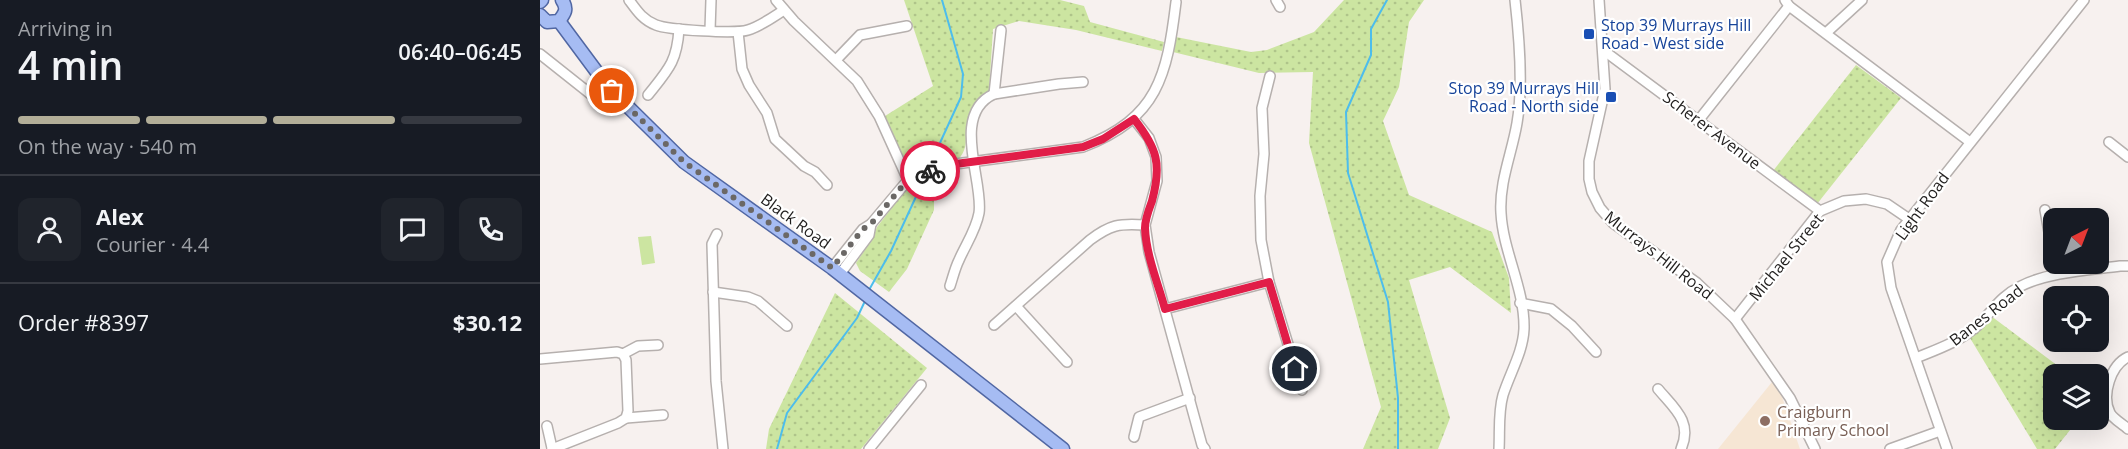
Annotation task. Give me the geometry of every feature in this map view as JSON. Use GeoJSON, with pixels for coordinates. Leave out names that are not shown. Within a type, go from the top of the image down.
{"type":"FeatureCollection","features":[{"type":"Feature","properties":{"kind":"main road"},"geometry":{"type":"LineString","coordinates":[[540,18],[547,22],[559,21],[565,13],[566,5],[562,0]]}},
{"type":"Feature","properties":{"kind":"main road","name":"Black Road"},"geometry":{"type":"LineString","coordinates":[[559,21],[608,87],[684,162],[836,271],[1063,449]]}},
{"type":"Feature","properties":{"kind":"street"},"geometry":{"type":"LineString","coordinates":[[629,0],[640,15],[657,26],[679,29],[738,32],[768,21],[784,10]]}},
{"type":"Feature","properties":{"kind":"street"},"geometry":{"type":"LineString","coordinates":[[710,30],[711,0]]}},
{"type":"Feature","properties":{"kind":"street"},"geometry":{"type":"LineString","coordinates":[[776,0],[794,21],[857,81],[879,116],[908,180]]}},
{"type":"Feature","properties":{"kind":"street"},"geometry":{"type":"LineString","coordinates":[[1498,449],[1500,409],[1524,329],[1500,211],[1503,179],[1517,123],[1519,103],[1515,0]]}},
{"type":"Feature","properties":{"kind":"street","name":"Murrays Hill Road"},"geometry":{"type":"LineString","coordinates":[[1599,0],[1605,89],[1589,161],[1589,179],[1596,200],[1613,223],[1697,283],[1735,320],[1790,399],[1815,449]]}},
{"type":"Feature","properties":{"kind":"street"},"geometry":{"type":"LineString","coordinates":[[1826,33],[1862,0]]}},
{"type":"Feature","properties":{"kind":"street","name":"Light Road"},"geometry":{"type":"LineString","coordinates":[[1947,449],[1891,288],[1887,262],[1901,230],[1909,219],[2075,5],[2085,0]]}},
{"type":"Feature","properties":{"kind":"street"},"geometry":{"type":"LineString","coordinates":[[836,271],[863,229],[871,224],[908,180],[948,165],[1083,147],[1103,139],[1134,119],[1158,87],[1168,53],[1175,1]]}},
{"type":"Feature","properties":{"kind":"street"},"geometry":{"type":"LineString","coordinates":[[1698,121],[1787,3],[1970,142]]}},
{"type":"Feature","properties":{"kind":"street"},"geometry":{"type":"LineString","coordinates":[[836,60],[860,35],[907,26]]}},
{"type":"Feature","properties":{"kind":"street"},"geometry":{"type":"LineString","coordinates":[[648,95],[672,65],[678,49],[679,29]]}},
{"type":"Feature","properties":{"kind":"street"},"geometry":{"type":"LineString","coordinates":[[994,94],[1001,30]]}},
{"type":"Feature","properties":{"kind":"street"},"geometry":{"type":"LineString","coordinates":[[738,32],[742,69],[749,85],[767,113],[775,139],[827,185]]}},
{"type":"Feature","properties":{"kind":"street","name":"Scherer Avenue"},"geometry":{"type":"LineString","coordinates":[[1603,50],[1820,211]]}},
{"type":"Feature","properties":{"kind":"street"},"geometry":{"type":"LineString","coordinates":[[540,54],[603,104]]}},
{"type":"Feature","properties":{"kind":"street"},"geometry":{"type":"LineString","coordinates":[[1270,76],[1262,108],[1264,154],[1260,196],[1261,240],[1269,282],[1302,390]]}},
{"type":"Feature","properties":{"kind":"street"},"geometry":{"type":"LineString","coordinates":[[950,286],[958,262],[976,226],[980,210],[971,141],[974,119],[985,101],[994,94],[1083,82]]}},
{"type":"Feature","properties":{"kind":"street"},"geometry":{"type":"LineString","coordinates":[[1134,119],[1149,138],[1156,157],[1157,181],[1145,225],[1149,252],[1205,449]]}},
{"type":"Feature","properties":{"kind":"street"},"geometry":{"type":"LineString","coordinates":[[2109,142],[2128,157]]}},
{"type":"Feature","properties":{"kind":"street","name":"Michael Street"},"geometry":{"type":"LineString","coordinates":[[1735,320],[1820,211],[1844,201],[1866,199],[1887,204],[1909,219]]}},
{"type":"Feature","properties":{"kind":"street"},"geometry":{"type":"LineString","coordinates":[[994,325],[1106,228],[1120,225],[1145,225]]}},
{"type":"Feature","properties":{"kind":"street"},"geometry":{"type":"LineString","coordinates":[[717,234],[712,244],[713,292],[716,381],[723,449]]}},
{"type":"Feature","properties":{"kind":"street","name":"Banes Road"},"geometry":{"type":"LineString","coordinates":[[1916,358],[1954,344],[1978,326],[1997,302],[2019,286],[2034,280],[2128,266]]}},
{"type":"Feature","properties":{"kind":"street"},"geometry":{"type":"LineString","coordinates":[[1165,309],[1269,282]]}},
{"type":"Feature","properties":{"kind":"street"},"geometry":{"type":"LineString","coordinates":[[713,292],[748,297],[758,301],[786,326]]}},
{"type":"Feature","properties":{"kind":"street"},"geometry":{"type":"LineString","coordinates":[[1520,303],[1551,309],[1572,326],[1596,352]]}},
{"type":"Feature","properties":{"kind":"street"},"geometry":{"type":"LineString","coordinates":[[1016,306],[1067,362]]}},
{"type":"Feature","properties":{"kind":"street"},"geometry":{"type":"LineString","coordinates":[[623,354],[638,346],[658,345]]}},
{"type":"Feature","properties":{"kind":"street"},"geometry":{"type":"LineString","coordinates":[[540,360],[617,352],[623,354],[626,360],[628,411],[626,418]]}},
{"type":"Feature","properties":{"kind":"street"},"geometry":{"type":"LineString","coordinates":[[2128,357],[2122,360],[2113,373],[2107,397],[2110,414],[2128,429]]}},
{"type":"Feature","properties":{"kind":"street"},"geometry":{"type":"LineString","coordinates":[[869,449],[921,385]]}},
{"type":"Feature","properties":{"kind":"street"},"geometry":{"type":"LineString","coordinates":[[1658,389],[1683,418],[1685,438],[1681,449]]}},
{"type":"Feature","properties":{"kind":"street"},"geometry":{"type":"LineString","coordinates":[[1134,437],[1139,417],[1190,398]]}},
{"type":"Feature","properties":{"kind":"street"},"geometry":{"type":"LineString","coordinates":[[548,426],[552,449],[626,418],[663,415]]}},
{"type":"Feature","properties":{"kind":"street"},"geometry":{"type":"LineString","coordinates":[[1890,449],[1941,431]]}},
{"type":"Feature","properties":{"kind":"shaded area","name":"Craigburn Primary School"},"geometry":{"type":"Polygon","coordinates":[[[1772,382],[1781,394],[1800,449],[1718,449],[1772,382]]]}},
{"type":"Feature","properties":{"kind":"green space"},"geometry":{"type":"Polygon","coordinates":[[[904,0],[1060,0],[1084,6],[1090,22],[1164,42],[1162,51],[1076,30],[1019,21],[993,29],[989,92],[972,113],[962,155],[959,159],[932,165],[916,173],[907,168],[885,116],[933,86],[904,0]]]}},
{"type":"Feature","properties":{"kind":"green space"},"geometry":{"type":"Polygon","coordinates":[[[1344,0],[1424,0],[1409,22],[1399,87],[1383,121],[1409,195],[1492,232],[1509,278],[1511,313],[1450,267],[1409,280],[1450,418],[1438,449],[1363,449],[1381,407],[1309,143],[1313,72],[1259,73],[1173,52],[1176,37],[1251,52],[1267,50],[1314,32],[1344,0]]]}},
{"type":"Feature","properties":{"kind":"green space"},"geometry":{"type":"Polygon","coordinates":[[[1856,65],[1901,98],[1817,204],[1773,171],[1856,65]]]}},
{"type":"Feature","properties":{"kind":"green space"},"geometry":{"type":"Polygon","coordinates":[[[934,175],[934,210],[907,269],[889,292],[860,271],[856,263],[873,238],[877,227],[907,188],[934,175]]]}},
{"type":"Feature","properties":{"kind":"green space"},"geometry":{"type":"Polygon","coordinates":[[[651,236],[655,263],[642,265],[638,237],[651,236]]]}},
{"type":"Feature","properties":{"kind":"green space"},"geometry":{"type":"Polygon","coordinates":[[[835,293],[927,368],[861,449],[766,449],[769,429],[835,293]]]}},
{"type":"Feature","properties":{"kind":"green space"},"geometry":{"type":"Polygon","coordinates":[[[1991,316],[2055,364],[2043,364],[2043,430],[2070,430],[2055,449],[2037,449],[1970,338],[1991,316]]]}},
{"type":"Feature","properties":{"kind":"waterway"},"geometry":{"type":"LineString","coordinates":[[928,169],[961,97],[963,74],[942,0]]}},
{"type":"Feature","properties":{"kind":"waterway"},"geometry":{"type":"LineString","coordinates":[[1387,0],[1371,29],[1371,55],[1346,112],[1348,173],[1388,302],[1398,398],[1398,449]]}},
{"type":"Feature","properties":{"kind":"waterway"},"geometry":{"type":"LineString","coordinates":[[869,290],[891,251],[925,177]]}},
{"type":"Feature","properties":{"kind":"waterway"},"geometry":{"type":"LineString","coordinates":[[777,449],[787,413],[857,318],[865,301]]}},
{"type":"Feature","properties":{"kind":"way so far"},"geometry":{"type":"LineString","coordinates":[[612,91],[684,162],[832,268],[863,229],[871,224],[908,180],[930,171]]}},
{"type":"Feature","properties":{"kind":"place","name":"Stop 39 Murrays Hill Road - West side"},"geometry":{"type":"Point","coordinates":[1589,34]}},
{"type":"Feature","properties":{"kind":"place","name":"Stop 39 Murrays Hill Road - North side"},"geometry":{"type":"Point","coordinates":[1611,97]}},
{"type":"Feature","properties":{"kind":"place","name":"Craigburn Primary School"},"geometry":{"type":"Point","coordinates":[1765,421]}},
{"type":"Feature","properties":{"kind":"route"},"geometry":{"type":"LineString","coordinates":[[930,171],[948,165],[1083,147],[1103,139],[1134,119],[1149,138],[1156,157],[1157,181],[1145,225],[1149,252],[1165,309],[1269,282],[1295,369]]}}]}
